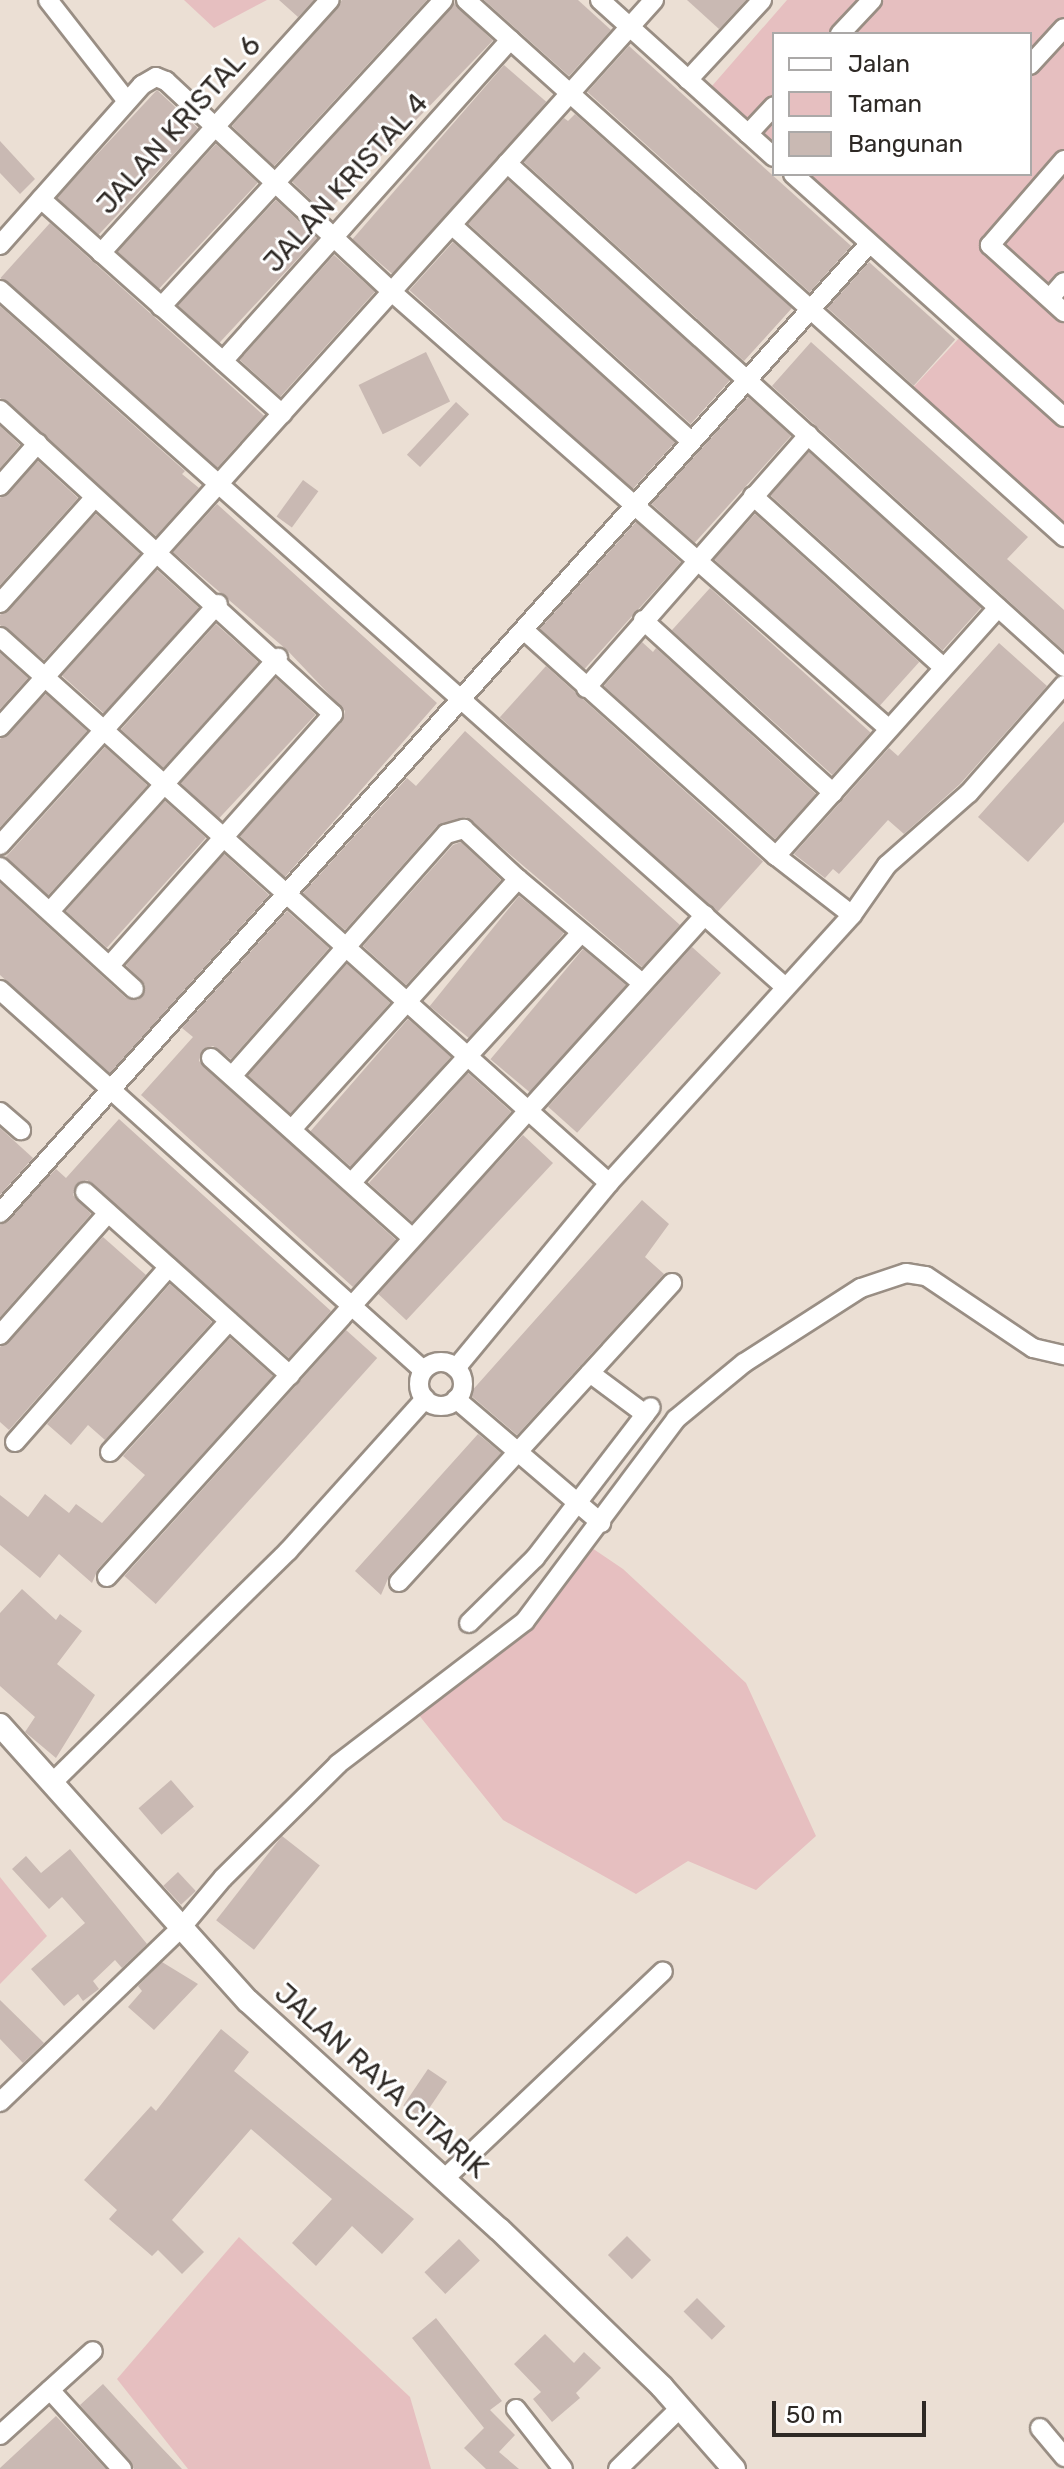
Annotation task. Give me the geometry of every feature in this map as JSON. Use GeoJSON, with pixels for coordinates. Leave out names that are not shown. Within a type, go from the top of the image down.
{"type":"FeatureCollection","features":[{"type":"Feature","properties":{"kind":"street"},"geometry":{"type":"LineString","coordinates":[[48,0],[127,101]]}},
{"type":"Feature","properties":{"kind":"street","name":"JALAN KRISTAL 6"},"geometry":{"type":"LineString","coordinates":[[101,253],[330,0]]}},
{"type":"Feature","properties":{"kind":"street"},"geometry":{"type":"LineString","coordinates":[[161,307],[443,0]]}},
{"type":"Feature","properties":{"kind":"street"},"geometry":{"type":"LineString","coordinates":[[466,0],[1064,537]]}},
{"type":"Feature","properties":{"kind":"street"},"geometry":{"type":"LineString","coordinates":[[600,0],[772,155]]}},
{"type":"Feature","properties":{"kind":"street"},"geometry":{"type":"LineString","coordinates":[[0,727],[654,0]]}},
{"type":"Feature","properties":{"kind":"street"},"geometry":{"type":"LineString","coordinates":[[688,80],[762,0]]}},
{"type":"Feature","properties":{"kind":"street"},"geometry":{"type":"LineString","coordinates":[[842,32],[872,0]]}},
{"type":"Feature","properties":{"kind":"street"},"geometry":{"type":"LineString","coordinates":[[1032,63],[1064,28]]}},
{"type":"Feature","properties":{"kind":"street","name":"JALAN KRISTAL 4"},"geometry":{"type":"LineString","coordinates":[[223,361],[338,236],[510,40]]}},
{"type":"Feature","properties":{"kind":"street"},"geometry":{"type":"LineString","coordinates":[[0,245],[127,101],[156,77],[338,236],[393,293],[889,729]]}},
{"type":"Feature","properties":{"kind":"street"},"geometry":{"type":"LineString","coordinates":[[748,134],[772,108]]}},
{"type":"Feature","properties":{"kind":"street"},"geometry":{"type":"LineString","coordinates":[[1064,160],[990,245],[1064,312]]}},
{"type":"Feature","properties":{"kind":"street"},"geometry":{"type":"LineString","coordinates":[[507,163],[1064,667]]}},
{"type":"Feature","properties":{"kind":"street"},"geometry":{"type":"LineString","coordinates":[[795,176],[1064,417]]}},
{"type":"Feature","properties":{"kind":"street"},"geometry":{"type":"LineString","coordinates":[[41,199],[282,414]]}},
{"type":"Feature","properties":{"kind":"street"},"geometry":{"type":"LineString","coordinates":[[453,226],[691,441]]}},
{"type":"Feature","properties":{"kind":"street"},"geometry":{"type":"LineString","coordinates":[[0,1213],[461,703],[635,503],[869,244]]}},
{"type":"Feature","properties":{"kind":"street"},"geometry":{"type":"LineString","coordinates":[[1050,298],[1064,282]]}},
{"type":"Feature","properties":{"kind":"street"},"geometry":{"type":"LineString","coordinates":[[0,290],[220,483],[461,703],[784,986]]}},
{"type":"Feature","properties":{"kind":"street"},"geometry":{"type":"LineString","coordinates":[[0,410],[278,658],[333,714],[109,966]]}},
{"type":"Feature","properties":{"kind":"street"},"geometry":{"type":"LineString","coordinates":[[586,688],[808,435]]}},
{"type":"Feature","properties":{"kind":"street"},"geometry":{"type":"LineString","coordinates":[[0,486],[38,443]]}},
{"type":"Feature","properties":{"kind":"street"},"geometry":{"type":"LineString","coordinates":[[753,496],[943,667]]}},
{"type":"Feature","properties":{"kind":"street"},"geometry":{"type":"LineString","coordinates":[[0,603],[95,497]]}},
{"type":"Feature","properties":{"kind":"street"},"geometry":{"type":"LineString","coordinates":[[0,845],[218,604]]}},
{"type":"Feature","properties":{"kind":"street"},"geometry":{"type":"LineString","coordinates":[[776,856],[998,608]]}},
{"type":"Feature","properties":{"kind":"street"},"geometry":{"type":"LineString","coordinates":[[643,620],[833,793]]}},
{"type":"Feature","properties":{"kind":"street"},"geometry":{"type":"LineString","coordinates":[[525,631],[776,856],[852,915]]}},
{"type":"Feature","properties":{"kind":"street"},"geometry":{"type":"LineString","coordinates":[[0,637],[609,1183]]}},
{"type":"Feature","properties":{"kind":"street"},"geometry":{"type":"LineString","coordinates":[[50,911],[278,658]]}},
{"type":"Feature","properties":{"kind":"street"},"geometry":{"type":"LineString","coordinates":[[456,1368],[609,1183],[784,986],[852,915],[887,865],[935,827],[1064,685]]}},
{"type":"Feature","properties":{"kind":"street"},"geometry":{"type":"LineString","coordinates":[[232,1076],[451,829],[464,829],[518,879],[642,983]]}},
{"type":"Feature","properties":{"kind":"street"},"geometry":{"type":"LineString","coordinates":[[0,867],[134,989]]}},
{"type":"Feature","properties":{"kind":"street"},"geometry":{"type":"LineString","coordinates":[[292,1129],[518,879]]}},
{"type":"Feature","properties":{"kind":"street"},"geometry":{"type":"LineString","coordinates":[[107,1577],[705,915]]}},
{"type":"Feature","properties":{"kind":"street"},"geometry":{"type":"LineString","coordinates":[[352,1182],[581,933]]}},
{"type":"Feature","properties":{"kind":"street"},"geometry":{"type":"LineString","coordinates":[[0,990],[354,1304],[423,1370]]}},
{"type":"Feature","properties":{"kind":"street"},"geometry":{"type":"LineString","coordinates":[[211,1058],[412,1238]]}},
{"type":"Feature","properties":{"kind":"street"},"geometry":{"type":"LineString","coordinates":[[0,1112],[21,1130]]}},
{"type":"Feature","properties":{"kind":"street"},"geometry":{"type":"LineString","coordinates":[[85,1192],[290,1375]]}},
{"type":"Feature","properties":{"kind":"street"},"geometry":{"type":"LineString","coordinates":[[0,1335],[108,1213]]}},
{"type":"Feature","properties":{"kind":"street"},"geometry":{"type":"LineString","coordinates":[[15,1442],[169,1267]]}},
{"type":"Feature","properties":{"kind":"street"},"geometry":{"type":"LineString","coordinates":[[0,2102],[181,1928],[232,1869],[338,1764],[525,1621],[697,1397],[833,1304],[883,1277],[926,1276],[1000,1330],[1033,1348],[1064,1355]]}},
{"type":"Feature","properties":{"kind":"street"},"geometry":{"type":"LineString","coordinates":[[399,1582],[672,1283]]}},
{"type":"Feature","properties":{"kind":"street"},"geometry":{"type":"LineString","coordinates":[[110,1452],[229,1321]]}},
{"type":"Feature","properties":{"kind":"street"},"geometry":{"type":"LineString","coordinates":[[439,1362],[456,1368],[462,1383],[456,1399],[440,1406],[425,1399],[419,1380],[423,1370],[439,1362]]}},
{"type":"Feature","properties":{"kind":"street"},"geometry":{"type":"LineString","coordinates":[[469,1623],[520,1576],[648,1411],[590,1373]]}},
{"type":"Feature","properties":{"kind":"street"},"geometry":{"type":"LineString","coordinates":[[53,1782],[288,1551],[425,1399]]}},
{"type":"Feature","properties":{"kind":"street"},"geometry":{"type":"LineString","coordinates":[[456,1399],[601,1523]]}},
{"type":"Feature","properties":{"kind":"street","name":"JALAN RAYA CITARIK"},"geometry":{"type":"LineString","coordinates":[[0,1725],[181,1928],[335,2085],[443,2180],[680,2408],[734,2469]]}},
{"type":"Feature","properties":{"kind":"street"},"geometry":{"type":"LineString","coordinates":[[443,2180],[663,1971]]}},
{"type":"Feature","properties":{"kind":"street"},"geometry":{"type":"LineString","coordinates":[[3,2426],[50,2390],[93,2351]]}},
{"type":"Feature","properties":{"kind":"street"},"geometry":{"type":"LineString","coordinates":[[50,2390],[122,2469]]}},
{"type":"Feature","properties":{"kind":"street"},"geometry":{"type":"LineString","coordinates":[[618,2469],[680,2408]]}},
{"type":"Feature","properties":{"kind":"street"},"geometry":{"type":"LineString","coordinates":[[516,2409],[563,2469]]}},
{"type":"Feature","properties":{"kind":"street"},"geometry":{"type":"LineString","coordinates":[[1040,2428],[1064,2457]]}},
{"type":"Feature","properties":{"kind":"green space"},"geometry":{"type":"Polygon","coordinates":[[[184,0],[267,0],[214,28],[184,0]]]}},
{"type":"Feature","properties":{"kind":"green space"},"geometry":{"type":"Polygon","coordinates":[[[787,0],[1064,0],[1064,536],[907,394],[974,322],[812,176],[1032,176],[1032,32],[772,32],[772,140],[712,86],[787,0]]]}},
{"type":"Feature","properties":{"kind":"green space"},"geometry":{"type":"Polygon","coordinates":[[[592,1548],[623,1569],[746,1683],[816,1836],[756,1890],[688,1861],[636,1894],[503,1820],[406,1699],[526,1612],[592,1548]]]}},
{"type":"Feature","properties":{"kind":"green space"},"geometry":{"type":"Polygon","coordinates":[[[0,1877],[47,1936],[0,1984],[0,1877]]]}},
{"type":"Feature","properties":{"kind":"green space"},"geometry":{"type":"Polygon","coordinates":[[[239,2237],[410,2397],[431,2469],[188,2469],[117,2379],[239,2237]]]}},
{"type":"Feature","properties":{"kind":"building"},"geometry":{"type":"Polygon","coordinates":[[[279,0],[314,0],[286,30],[298,17],[279,0]]]}},
{"type":"Feature","properties":{"kind":"building"},"geometry":{"type":"Polygon","coordinates":[[[342,0],[427,0],[274,166],[232,126],[342,0]]]}},
{"type":"Feature","properties":{"kind":"building"},"geometry":{"type":"Polygon","coordinates":[[[484,0],[578,0],[611,30],[569,76],[484,0]]]}},
{"type":"Feature","properties":{"kind":"building"},"geometry":{"type":"Polygon","coordinates":[[[687,0],[746,0],[719,29],[687,0]]]}},
{"type":"Feature","properties":{"kind":"building"},"geometry":{"type":"Polygon","coordinates":[[[454,3],[493,41],[325,214],[287,176],[454,3]]]}},
{"type":"Feature","properties":{"kind":"building"},"geometry":{"type":"Polygon","coordinates":[[[629,46],[851,246],[810,292],[588,92],[629,46]]]}},
{"type":"Feature","properties":{"kind":"building"},"geometry":{"type":"Polygon","coordinates":[[[504,65],[546,102],[395,276],[352,239],[504,65]]]}},
{"type":"Feature","properties":{"kind":"building"},"geometry":{"type":"Polygon","coordinates":[[[157,90],[198,128],[98,236],[57,198],[157,90]]]}},
{"type":"Feature","properties":{"kind":"building"},"geometry":{"type":"Polygon","coordinates":[[[575,114],[792,308],[744,361],[524,162],[564,118],[568,121],[575,114]]]}},
{"type":"Feature","properties":{"kind":"building"},"geometry":{"type":"Polygon","coordinates":[[[0,141],[35,179],[20,194],[0,173],[0,141]]]}},
{"type":"Feature","properties":{"kind":"building"},"geometry":{"type":"Polygon","coordinates":[[[216,144],[258,183],[158,290],[116,251],[216,144]]]}},
{"type":"Feature","properties":{"kind":"building"},"geometry":{"type":"Polygon","coordinates":[[[508,180],[730,380],[691,424],[469,224],[508,180]]]}},
{"type":"Feature","properties":{"kind":"building"},"geometry":{"type":"Polygon","coordinates":[[[276,200],[317,238],[219,344],[178,305],[276,200]]]}},
{"type":"Feature","properties":{"kind":"building"},"geometry":{"type":"Polygon","coordinates":[[[50,223],[264,416],[215,471],[0,278],[50,223]]]}},
{"type":"Feature","properties":{"kind":"building"},"geometry":{"type":"Polygon","coordinates":[[[453,242],[675,442],[632,490],[410,290],[453,242]]]}},
{"type":"Feature","properties":{"kind":"building"},"geometry":{"type":"Polygon","coordinates":[[[334,255],[375,292],[281,397],[240,360],[334,255]]]}},
{"type":"Feature","properties":{"kind":"building"},"geometry":{"type":"Polygon","coordinates":[[[869,262],[955,340],[914,386],[828,308],[869,262]]]}},
{"type":"Feature","properties":{"kind":"building"},"geometry":{"type":"Polygon","coordinates":[[[0,306],[185,471],[182,474],[199,488],[156,536],[0,398],[0,306]]]}},
{"type":"Feature","properties":{"kind":"building"},"geometry":{"type":"Polygon","coordinates":[[[811,342],[1028,537],[1007,559],[1064,610],[1064,651],[772,386],[811,342]]]}},
{"type":"Feature","properties":{"kind":"building"},"geometry":{"type":"Polygon","coordinates":[[[426,352],[450,401],[383,434],[359,385],[426,352]]]}},
{"type":"Feature","properties":{"kind":"building"},"geometry":{"type":"Polygon","coordinates":[[[748,397],[791,436],[695,543],[652,504],[748,397]]]}},
{"type":"Feature","properties":{"kind":"building"},"geometry":{"type":"Polygon","coordinates":[[[456,402],[469,414],[420,467],[407,455],[456,402]]]}},
{"type":"Feature","properties":{"kind":"building"},"geometry":{"type":"Polygon","coordinates":[[[0,426],[20,445],[0,468],[0,426]]]}},
{"type":"Feature","properties":{"kind":"building"},"geometry":{"type":"Polygon","coordinates":[[[809,452],[981,607],[943,650],[770,495],[809,452]]]}},
{"type":"Feature","properties":{"kind":"building"},"geometry":{"type":"Polygon","coordinates":[[[38,461],[78,498],[0,585],[0,498],[38,461]]]}},
{"type":"Feature","properties":{"kind":"building"},"geometry":{"type":"Polygon","coordinates":[[[303,480],[318,491],[292,528],[277,516],[303,480]]]}},
{"type":"Feature","properties":{"kind":"building"},"geometry":{"type":"Polygon","coordinates":[[[217,504],[437,703],[285,877],[240,836],[342,722],[345,711],[287,650],[173,552],[217,504]]]}},
{"type":"Feature","properties":{"kind":"building"},"geometry":{"type":"Polygon","coordinates":[[[96,514],[140,554],[44,660],[0,625],[0,615],[96,514]]]}},
{"type":"Feature","properties":{"kind":"building"},"geometry":{"type":"Polygon","coordinates":[[[755,514],[919,662],[878,707],[714,559],[755,514]]]}},
{"type":"Feature","properties":{"kind":"building"},"geometry":{"type":"Polygon","coordinates":[[[636,522],[681,562],[584,669],[540,629],[636,522]]]}},
{"type":"Feature","properties":{"kind":"building"},"geometry":{"type":"Polygon","coordinates":[[[157,570],[199,608],[104,714],[62,676],[157,570]]]}},
{"type":"Feature","properties":{"kind":"building"},"geometry":{"type":"Polygon","coordinates":[[[710,588],[871,733],[832,775],[672,630],[710,588]]]}},
{"type":"Feature","properties":{"kind":"building"},"geometry":{"type":"Polygon","coordinates":[[[216,624],[258,662],[163,768],[121,730],[216,624]]]}},
{"type":"Feature","properties":{"kind":"building"},"geometry":{"type":"Polygon","coordinates":[[[642,642],[653,652],[656,648],[816,794],[775,839],[604,686],[642,642]]]}},
{"type":"Feature","properties":{"kind":"building"},"geometry":{"type":"Polygon","coordinates":[[[999,643],[1047,686],[960,784],[904,834],[888,820],[839,874],[833,869],[825,878],[794,854],[889,748],[898,756],[999,643]]]}},
{"type":"Feature","properties":{"kind":"building"},"geometry":{"type":"Polygon","coordinates":[[[0,653],[28,678],[0,709],[0,653]]]}},
{"type":"Feature","properties":{"kind":"building"},"geometry":{"type":"Polygon","coordinates":[[[546,666],[763,861],[717,913],[500,717],[546,666]]]}},
{"type":"Feature","properties":{"kind":"building"},"geometry":{"type":"Polygon","coordinates":[[[276,678],[315,715],[219,819],[179,782],[276,678]]]}},
{"type":"Feature","properties":{"kind":"building"},"geometry":{"type":"Polygon","coordinates":[[[46,694],[87,731],[0,827],[0,739],[46,694]]]}},
{"type":"Feature","properties":{"kind":"building"},"geometry":{"type":"Polygon","coordinates":[[[1064,721],[1064,822],[1028,862],[978,817],[1064,721]]]}},
{"type":"Feature","properties":{"kind":"building"},"geometry":{"type":"Polygon","coordinates":[[[465,731],[680,925],[642,967],[466,817],[437,826],[345,930],[303,893],[407,778],[416,786],[465,731]]]}},
{"type":"Feature","properties":{"kind":"building"},"geometry":{"type":"Polygon","coordinates":[[[105,747],[147,785],[48,896],[5,858],[105,747]]]}},
{"type":"Feature","properties":{"kind":"building"},"geometry":{"type":"Polygon","coordinates":[[[165,801],[206,838],[107,948],[66,911],[165,801]]]}},
{"type":"Feature","properties":{"kind":"building"},"geometry":{"type":"Polygon","coordinates":[[[461,842],[501,880],[406,985],[363,946],[453,845],[461,842]]]}},
{"type":"Feature","properties":{"kind":"building"},"geometry":{"type":"Polygon","coordinates":[[[224,854],[269,895],[110,1073],[0,975],[0,883],[126,998],[138,1000],[145,985],[126,965],[224,854]]]}},
{"type":"Feature","properties":{"kind":"building"},"geometry":{"type":"Polygon","coordinates":[[[519,896],[564,933],[475,1043],[430,1006],[519,896]]]}},
{"type":"Feature","properties":{"kind":"building"},"geometry":{"type":"Polygon","coordinates":[[[287,911],[329,948],[231,1059],[213,1046],[202,1051],[199,1061],[396,1240],[353,1287],[141,1095],[193,1037],[182,1028],[287,911]]]}},
{"type":"Feature","properties":{"kind":"building"},"geometry":{"type":"Polygon","coordinates":[[[692,947],[721,973],[577,1133],[548,1107],[692,947]]]}},
{"type":"Feature","properties":{"kind":"building"},"geometry":{"type":"Polygon","coordinates":[[[583,949],[626,985],[533,1095],[490,1059],[583,949]]]}},
{"type":"Feature","properties":{"kind":"building"},"geometry":{"type":"Polygon","coordinates":[[[347,964],[390,1003],[290,1114],[247,1075],[347,964]]]}},
{"type":"Feature","properties":{"kind":"building"},"geometry":{"type":"Polygon","coordinates":[[[408,1019],[451,1056],[353,1169],[310,1131],[408,1019]]]}},
{"type":"Feature","properties":{"kind":"building"},"geometry":{"type":"Polygon","coordinates":[[[468,1073],[511,1112],[412,1222],[369,1183],[468,1073]]]}},
{"type":"Feature","properties":{"kind":"building"},"geometry":{"type":"Polygon","coordinates":[[[119,1119],[331,1311],[289,1358],[87,1180],[76,1185],[73,1195],[91,1214],[0,1317],[0,1225],[56,1169],[66,1178],[119,1119]]]}},
{"type":"Feature","properties":{"kind":"building"},"geometry":{"type":"Polygon","coordinates":[[[0,1128],[33,1158],[0,1195],[0,1128]]]}},
{"type":"Feature","properties":{"kind":"building"},"geometry":{"type":"Polygon","coordinates":[[[523,1135],[553,1163],[406,1320],[376,1292],[523,1135]]]}},
{"type":"Feature","properties":{"kind":"building"},"geometry":{"type":"Polygon","coordinates":[[[642,1200],[669,1224],[645,1257],[664,1274],[517,1435],[469,1394],[642,1200]]]}},
{"type":"Feature","properties":{"kind":"building"},"geometry":{"type":"Polygon","coordinates":[[[103,1237],[146,1275],[9,1430],[0,1422],[0,1347],[103,1237]]]}},
{"type":"Feature","properties":{"kind":"building"},"geometry":{"type":"Polygon","coordinates":[[[170,1284],[212,1322],[105,1440],[88,1425],[71,1445],[47,1424],[170,1284]]]}},
{"type":"Feature","properties":{"kind":"building"},"geometry":{"type":"Polygon","coordinates":[[[346,1330],[377,1358],[156,1604],[125,1576],[346,1330]]]}},
{"type":"Feature","properties":{"kind":"building"},"geometry":{"type":"Polygon","coordinates":[[[230,1338],[273,1376],[98,1569],[92,1583],[59,1554],[40,1578],[0,1545],[0,1495],[28,1517],[45,1494],[69,1513],[76,1504],[102,1523],[145,1475],[123,1456],[230,1338]]]}},
{"type":"Feature","properties":{"kind":"building"},"geometry":{"type":"Polygon","coordinates":[[[478,1434],[501,1453],[390,1574],[381,1595],[355,1571],[478,1434]]]}},
{"type":"Feature","properties":{"kind":"building"},"geometry":{"type":"Polygon","coordinates":[[[22,1589],[56,1620],[60,1614],[82,1631],[57,1664],[95,1695],[56,1758],[25,1732],[35,1717],[0,1686],[0,1613],[22,1589]]]}},
{"type":"Feature","properties":{"kind":"building"},"geometry":{"type":"Polygon","coordinates":[[[171,1780],[194,1806],[162,1835],[139,1808],[171,1780]]]}},
{"type":"Feature","properties":{"kind":"building"},"geometry":{"type":"Polygon","coordinates":[[[282,1836],[320,1866],[254,1950],[216,1920],[282,1836]]]}},
{"type":"Feature","properties":{"kind":"building"},"geometry":{"type":"Polygon","coordinates":[[[70,1849],[147,1944],[122,1968],[115,1960],[93,1981],[99,1989],[83,2001],[78,1994],[64,2006],[31,1969],[85,1923],[62,1897],[49,1909],[12,1869],[26,1856],[41,1873],[70,1849]]]}},
{"type":"Feature","properties":{"kind":"building"},"geometry":{"type":"Polygon","coordinates":[[[178,1872],[196,1891],[181,1905],[163,1886],[178,1872]]]}},
{"type":"Feature","properties":{"kind":"building"},"geometry":{"type":"Polygon","coordinates":[[[162,1962],[198,1984],[154,2030],[128,2007],[142,1991],[138,1986],[162,1962]]]}},
{"type":"Feature","properties":{"kind":"building"},"geometry":{"type":"Polygon","coordinates":[[[0,2000],[44,2043],[23,2063],[0,2039],[0,2000]]]}},
{"type":"Feature","properties":{"kind":"building"},"geometry":{"type":"Polygon","coordinates":[[[221,2029],[249,2052],[234,2071],[414,2219],[382,2254],[352,2226],[316,2266],[292,2243],[332,2199],[251,2129],[172,2220],[204,2252],[182,2274],[158,2250],[152,2256],[109,2219],[117,2210],[84,2180],[151,2106],[156,2111],[221,2029]]]}},
{"type":"Feature","properties":{"kind":"building"},"geometry":{"type":"Polygon","coordinates":[[[428,2069],[447,2082],[422,2118],[403,2105],[428,2069]]]}},
{"type":"Feature","properties":{"kind":"building"},"geometry":{"type":"Polygon","coordinates":[[[627,2236],[651,2260],[632,2279],[608,2255],[627,2236]]]}},
{"type":"Feature","properties":{"kind":"building"},"geometry":{"type":"Polygon","coordinates":[[[459,2239],[480,2261],[445,2294],[424,2272],[459,2239]]]}},
{"type":"Feature","properties":{"kind":"building"},"geometry":{"type":"Polygon","coordinates":[[[697,2298],[725,2326],[712,2340],[684,2311],[697,2298]]]}},
{"type":"Feature","properties":{"kind":"building"},"geometry":{"type":"Polygon","coordinates":[[[436,2318],[502,2401],[490,2410],[515,2435],[499,2452],[519,2469],[486,2469],[464,2448],[484,2428],[412,2338],[436,2318]]]}},
{"type":"Feature","properties":{"kind":"building"},"geometry":{"type":"Polygon","coordinates":[[[545,2334],[574,2363],[584,2352],[601,2368],[576,2393],[580,2398],[552,2422],[533,2399],[541,2392],[514,2364],[545,2334]]]}},
{"type":"Feature","properties":{"kind":"building"},"geometry":{"type":"Polygon","coordinates":[[[103,2384],[182,2469],[134,2469],[80,2405],[103,2384]]]}},
{"type":"Feature","properties":{"kind":"building"},"geometry":{"type":"Polygon","coordinates":[[[56,2416],[106,2469],[0,2469],[0,2468],[56,2416]]]}}]}
